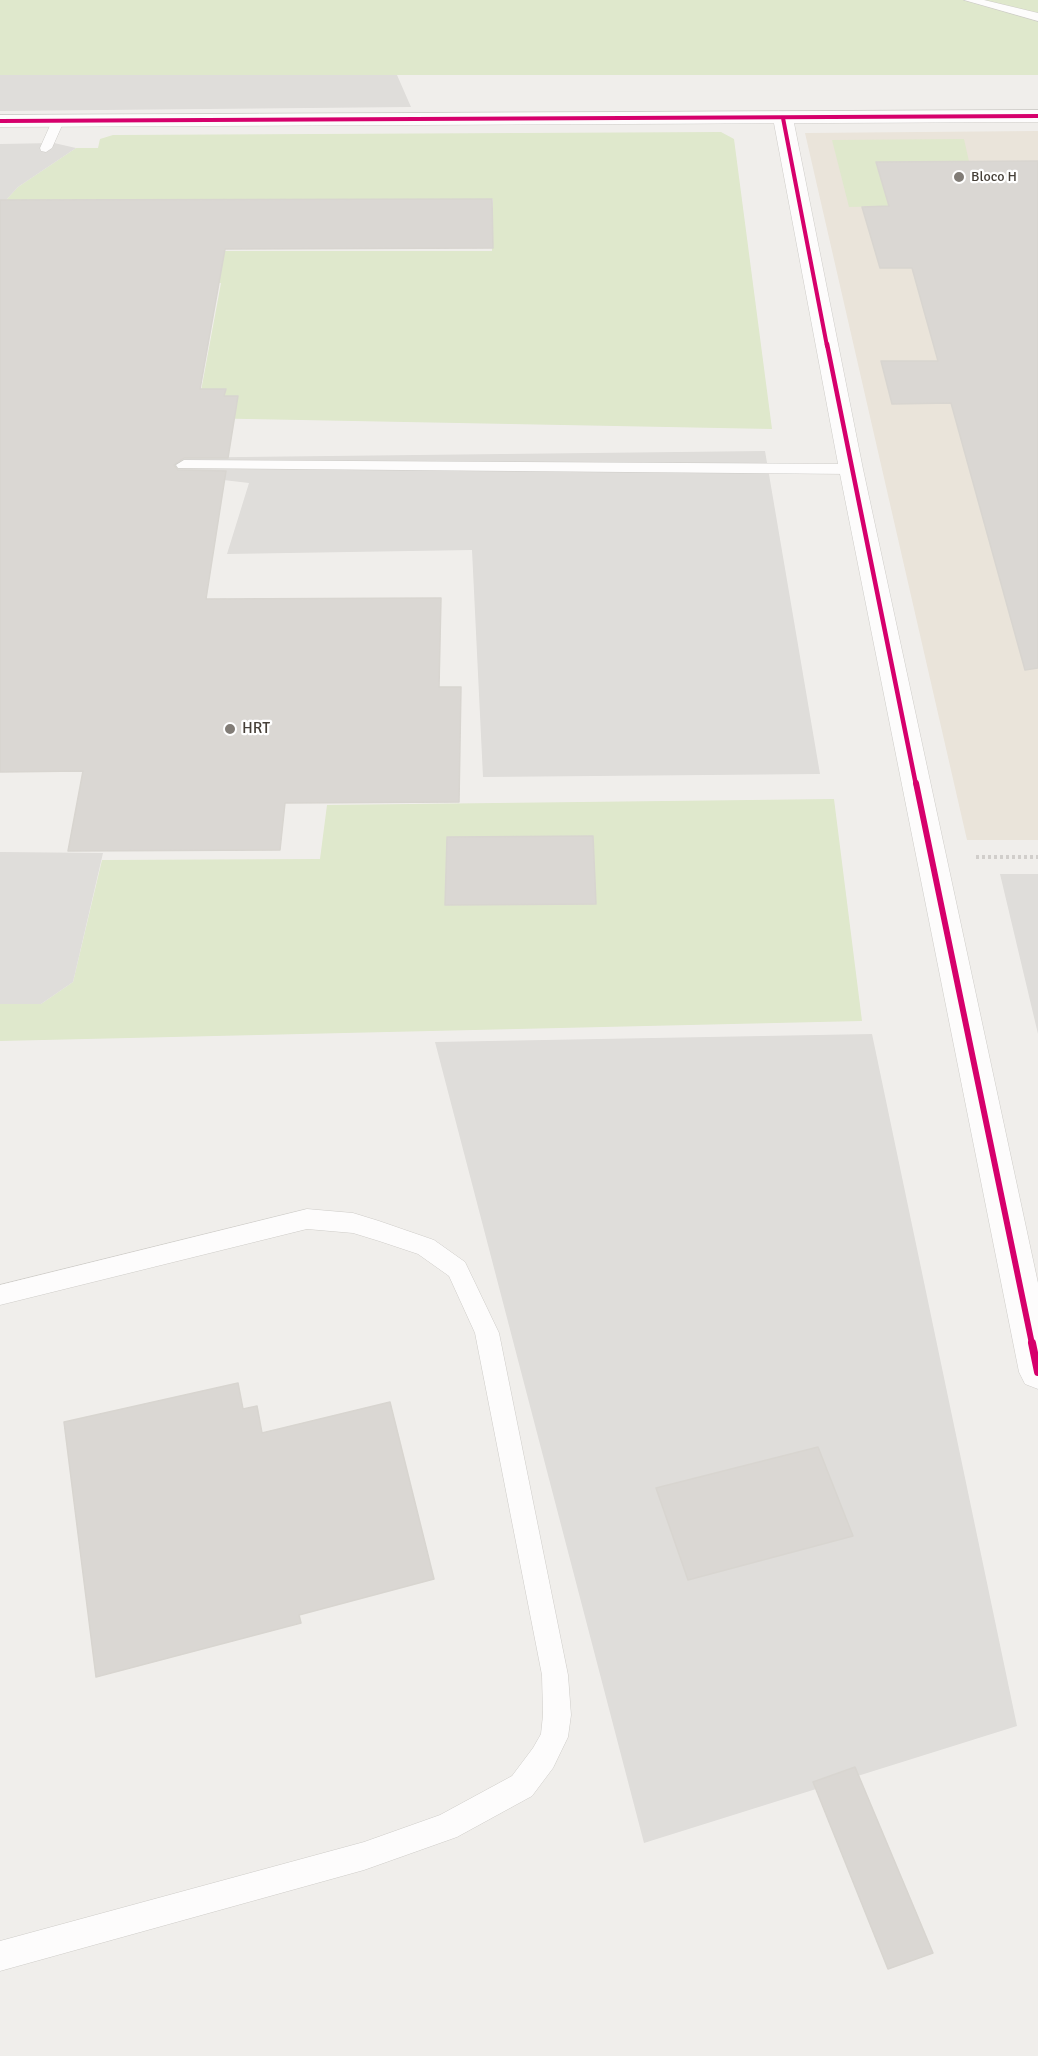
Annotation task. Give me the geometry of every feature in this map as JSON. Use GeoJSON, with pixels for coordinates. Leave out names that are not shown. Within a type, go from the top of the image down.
{"type":"FeatureCollection","features":[{"type":"Feature","properties":{"kind":"street"},"geometry":{"type":"LineString","coordinates":[[0,121],[1038,116]]}},
{"type":"Feature","properties":{"kind":"street"},"geometry":{"type":"LineString","coordinates":[[783,118],[850,468],[1038,1372]]}},
{"type":"Feature","properties":{"kind":"lane"},"geometry":{"type":"LineString","coordinates":[[970,0],[1038,17]]}},
{"type":"Feature","properties":{"kind":"lane"},"geometry":{"type":"LineString","coordinates":[[46,148],[58,121]]}},
{"type":"Feature","properties":{"kind":"lane"},"geometry":{"type":"LineString","coordinates":[[184,465],[850,468]]}},
{"type":"Feature","properties":{"kind":"lane"},"geometry":{"type":"LineString","coordinates":[[0,1295],[307,1219],[353,1223],[380,1231],[426,1247],[457,1269],[488,1333],[555,1675],[557,1715],[554,1737],[543,1758],[522,1786],[447,1827],[364,1856],[0,1956]]}},
{"type":"Feature","properties":{"kind":"shaded area"},"geometry":{"type":"Polygon","coordinates":[[[0,75],[397,75],[411,107],[0,111],[0,75]]]}},
{"type":"Feature","properties":{"kind":"shaded area"},"geometry":{"type":"Polygon","coordinates":[[[1038,131],[1038,840],[967,840],[805,133],[1038,131]]]}},
{"type":"Feature","properties":{"kind":"shaded area"},"geometry":{"type":"Polygon","coordinates":[[[54,143],[76,148],[18,187],[6,200],[0,200],[0,144],[54,143]]]}},
{"type":"Feature","properties":{"kind":"shaded area"},"geometry":{"type":"Polygon","coordinates":[[[765,451],[820,774],[483,777],[472,550],[227,554],[249,483],[155,472],[155,458],[765,451]]]}},
{"type":"Feature","properties":{"kind":"shaded area"},"geometry":{"type":"Polygon","coordinates":[[[0,852],[103,853],[73,982],[41,1004],[0,1004],[0,852]]]}},
{"type":"Feature","properties":{"kind":"shaded area"},"geometry":{"type":"Polygon","coordinates":[[[1000,874],[1038,874],[1038,1034],[1000,874]]]}},
{"type":"Feature","properties":{"kind":"shaded area"},"geometry":{"type":"Polygon","coordinates":[[[872,1034],[1017,1726],[644,1843],[435,1042],[872,1034]]]}},
{"type":"Feature","properties":{"kind":"green space"},"geometry":{"type":"Polygon","coordinates":[[[0,0],[1038,0],[1038,75],[0,75],[0,0]]]}},
{"type":"Feature","properties":{"kind":"green space"},"geometry":{"type":"Polygon","coordinates":[[[721,132],[734,139],[772,429],[196,418],[221,283],[163,283],[171,251],[492,251],[493,199],[6,200],[18,187],[76,148],[98,148],[100,139],[113,135],[721,132]]]}},
{"type":"Feature","properties":{"kind":"green space"},"geometry":{"type":"Polygon","coordinates":[[[964,139],[970,166],[902,206],[849,207],[832,140],[964,139]]]}},
{"type":"Feature","properties":{"kind":"green space"},"geometry":{"type":"Polygon","coordinates":[[[834,799],[862,1021],[0,1041],[0,1004],[41,1004],[73,982],[102,860],[320,859],[327,805],[834,799]]]}},
{"type":"Feature","properties":{"kind":"building"},"geometry":{"type":"Polygon","coordinates":[[[1038,161],[1038,668],[1025,670],[951,403],[892,404],[881,361],[938,361],[912,268],[880,268],[862,207],[889,206],[876,162],[1038,161]]]}},
{"type":"Feature","properties":{"kind":"building"},"geometry":{"type":"Polygon","coordinates":[[[492,199],[493,248],[225,249],[200,389],[226,389],[224,396],[238,396],[228,458],[184,458],[174,465],[178,470],[226,471],[206,599],[441,598],[439,687],[461,687],[459,802],[285,803],[280,850],[68,851],[83,771],[0,772],[0,200],[492,199]]]}},
{"type":"Feature","properties":{"kind":"building"},"geometry":{"type":"Polygon","coordinates":[[[593,836],[596,904],[445,905],[447,837],[593,836]]]}},
{"type":"Feature","properties":{"kind":"building"},"geometry":{"type":"Polygon","coordinates":[[[238,1383],[243,1409],[257,1406],[262,1433],[390,1402],[434,1579],[299,1615],[301,1623],[96,1677],[64,1422],[238,1383]]]}},
{"type":"Feature","properties":{"kind":"building"},"geometry":{"type":"Polygon","coordinates":[[[818,1447],[853,1536],[688,1580],[656,1488],[818,1447]]]}},
{"type":"Feature","properties":{"kind":"building"},"geometry":{"type":"Polygon","coordinates":[[[855,1767],[933,1953],[888,1969],[813,1782],[855,1767]]]}},
{"type":"Feature","properties":{"kind":"cycle path"},"geometry":{"type":"LineString","coordinates":[[0,121],[1038,116]]}},
{"type":"Feature","properties":{"kind":"cycle path"},"geometry":{"type":"LineString","coordinates":[[783,118],[851,469],[1038,1372]]}},
{"type":"Feature","properties":{"kind":"place","name":"Bloco H"},"geometry":{"type":"Point","coordinates":[959,177]}},
{"type":"Feature","properties":{"kind":"place","name":"HRT"},"geometry":{"type":"Point","coordinates":[230,729]}}]}
